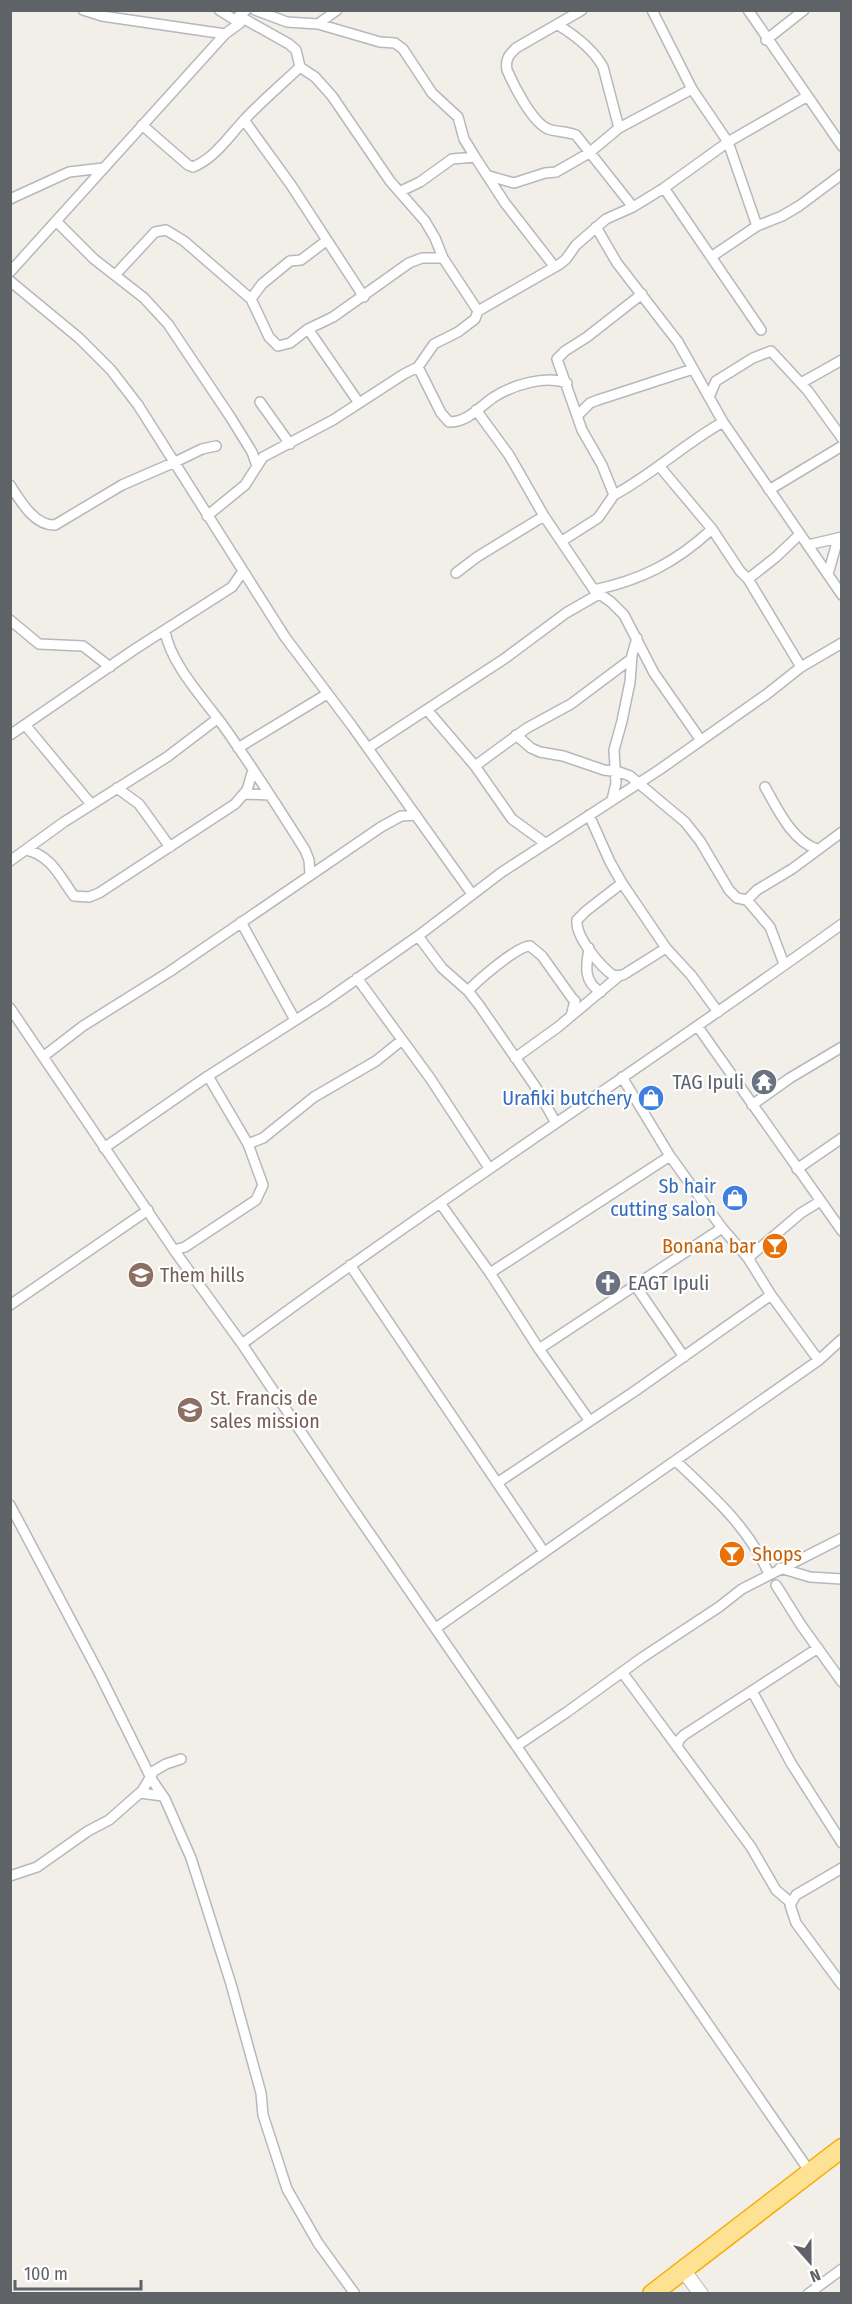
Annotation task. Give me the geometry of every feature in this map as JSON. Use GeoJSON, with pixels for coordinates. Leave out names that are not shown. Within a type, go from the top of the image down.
{"type":"FeatureCollection","features":[{"type":"Feature","properties":{"kind":"highway"},"geometry":{"type":"LineString","coordinates":[[652,2294],[842,2148]]}},
{"type":"Feature","properties":{"kind":"street"},"geometry":{"type":"LineString","coordinates":[[83,10],[102,16],[225,34]]}},
{"type":"Feature","properties":{"kind":"street"},"geometry":{"type":"LineString","coordinates":[[219,10],[242,16],[296,50],[300,67],[315,77],[332,96],[390,181],[401,191],[430,230],[443,258],[478,311]]}},
{"type":"Feature","properties":{"kind":"street"},"geometry":{"type":"LineString","coordinates":[[255,10],[287,22],[318,24],[380,42],[395,43],[403,49],[432,93],[458,117],[464,139],[475,157],[505,203],[554,266]]}},
{"type":"Feature","properties":{"kind":"street"},"geometry":{"type":"LineString","coordinates":[[318,24],[337,10]]}},
{"type":"Feature","properties":{"kind":"street"},"geometry":{"type":"LineString","coordinates":[[582,10],[516,48],[509,55],[506,63],[507,70],[522,98],[543,127],[576,135],[633,207]]}},
{"type":"Feature","properties":{"kind":"street"},"geometry":{"type":"LineString","coordinates":[[652,10],[692,89],[728,142],[757,226]]}},
{"type":"Feature","properties":{"kind":"street"},"geometry":{"type":"LineString","coordinates":[[748,10],[766,40],[842,146]]}},
{"type":"Feature","properties":{"kind":"street"},"geometry":{"type":"LineString","coordinates":[[766,40],[804,10]]}},
{"type":"Feature","properties":{"kind":"street"},"geometry":{"type":"LineString","coordinates":[[10,272],[242,16]]}},
{"type":"Feature","properties":{"kind":"street"},"geometry":{"type":"LineString","coordinates":[[558,25],[573,34],[598,58],[603,67],[619,128]]}},
{"type":"Feature","properties":{"kind":"street"},"geometry":{"type":"LineString","coordinates":[[142,125],[193,167],[203,162],[300,67]]}},
{"type":"Feature","properties":{"kind":"street"},"geometry":{"type":"LineString","coordinates":[[489,176],[514,183],[545,173],[556,172],[589,153],[619,128],[692,89]]}},
{"type":"Feature","properties":{"kind":"street"},"geometry":{"type":"LineString","coordinates":[[207,516],[245,485],[263,458],[418,367],[434,344],[475,320],[478,311],[566,259],[576,245],[614,214],[633,207],[664,188],[728,142],[806,97]]}},
{"type":"Feature","properties":{"kind":"street"},"geometry":{"type":"LineString","coordinates":[[244,120],[291,185],[364,297]]}},
{"type":"Feature","properties":{"kind":"street"},"geometry":{"type":"LineString","coordinates":[[401,191],[420,182],[452,159],[475,157]]}},
{"type":"Feature","properties":{"kind":"street"},"geometry":{"type":"LineString","coordinates":[[10,199],[69,172],[103,168]]}},
{"type":"Feature","properties":{"kind":"street"},"geometry":{"type":"LineString","coordinates":[[711,257],[757,226],[790,211],[842,174]]}},
{"type":"Feature","properties":{"kind":"street"},"geometry":{"type":"LineString","coordinates":[[664,188],[760,330]]}},
{"type":"Feature","properties":{"kind":"street"},"geometry":{"type":"LineString","coordinates":[[56,221],[94,259],[144,298],[168,324],[231,418],[252,452],[256,466]]}},
{"type":"Feature","properties":{"kind":"street"},"geometry":{"type":"LineString","coordinates":[[596,227],[617,262],[678,342],[723,422],[842,595]]}},
{"type":"Feature","properties":{"kind":"street"},"geometry":{"type":"LineString","coordinates":[[116,274],[155,232],[166,230],[184,241],[251,299],[269,337],[278,346],[290,343],[308,329],[333,317],[409,263],[422,258],[443,258]]}},
{"type":"Feature","properties":{"kind":"street"},"geometry":{"type":"LineString","coordinates":[[251,299],[262,284],[290,261],[300,260],[326,241]]}},
{"type":"Feature","properties":{"kind":"street"},"geometry":{"type":"LineString","coordinates":[[10,281],[61,322],[111,370],[138,405],[285,637],[368,748],[472,894]]}},
{"type":"Feature","properties":{"kind":"street"},"geometry":{"type":"LineString","coordinates":[[614,495],[602,465],[582,430],[558,362],[559,356],[642,294]]}},
{"type":"Feature","properties":{"kind":"street"},"geometry":{"type":"LineString","coordinates":[[308,329],[359,403]]}},
{"type":"Feature","properties":{"kind":"street"},"geometry":{"type":"LineString","coordinates":[[709,397],[716,381],[753,358],[771,351],[801,383],[842,438]]}},
{"type":"Feature","properties":{"kind":"street"},"geometry":{"type":"LineString","coordinates":[[801,383],[842,360]]}},
{"type":"Feature","properties":{"kind":"street"},"geometry":{"type":"LineString","coordinates":[[418,367],[441,413],[448,422],[459,422],[470,417],[476,410],[510,389],[557,379],[567,383]]}},
{"type":"Feature","properties":{"kind":"street"},"geometry":{"type":"LineString","coordinates":[[578,415],[590,403],[597,400],[693,369]]}},
{"type":"Feature","properties":{"kind":"street"},"geometry":{"type":"LineString","coordinates":[[260,402],[290,444]]}},
{"type":"Feature","properties":{"kind":"street"},"geometry":{"type":"LineString","coordinates":[[476,410],[508,455],[544,516],[597,592],[624,615],[654,673],[700,739]]}},
{"type":"Feature","properties":{"kind":"street"},"geometry":{"type":"LineString","coordinates":[[561,541],[598,518],[614,495],[660,467],[672,455],[723,422]]}},
{"type":"Feature","properties":{"kind":"street"},"geometry":{"type":"LineString","coordinates":[[10,485],[29,511],[45,524],[55,525],[122,484],[202,449],[216,446]]}},
{"type":"Feature","properties":{"kind":"street"},"geometry":{"type":"LineString","coordinates":[[769,490],[842,446]]}},
{"type":"Feature","properties":{"kind":"street"},"geometry":{"type":"LineString","coordinates":[[660,467],[748,579],[801,667]]}},
{"type":"Feature","properties":{"kind":"street"},"geometry":{"type":"LineString","coordinates":[[456,573],[477,556],[544,516]]}},
{"type":"Feature","properties":{"kind":"street"},"geometry":{"type":"LineString","coordinates":[[368,748],[428,711],[453,691],[504,659],[597,592],[649,574],[687,550],[711,530]]}},
{"type":"Feature","properties":{"kind":"street"},"geometry":{"type":"LineString","coordinates":[[748,579],[799,535]]}},
{"type":"Feature","properties":{"kind":"street"},"geometry":{"type":"LineString","coordinates":[[808,545],[840,538]]}},
{"type":"Feature","properties":{"kind":"street"},"geometry":{"type":"LineString","coordinates":[[828,574],[840,538]]}},
{"type":"Feature","properties":{"kind":"street"},"geometry":{"type":"LineString","coordinates":[[12,733],[26,726],[232,587],[243,571]]}},
{"type":"Feature","properties":{"kind":"street"},"geometry":{"type":"LineString","coordinates":[[10,620],[39,644],[83,646],[110,668]]}},
{"type":"Feature","properties":{"kind":"street"},"geometry":{"type":"LineString","coordinates":[[165,631],[169,647],[308,854],[327,862]]}},
{"type":"Feature","properties":{"kind":"street"},"geometry":{"type":"LineString","coordinates":[[612,800],[616,771],[614,750],[619,736],[630,682],[631,659],[637,638]]}},
{"type":"Feature","properties":{"kind":"street"},"geometry":{"type":"LineString","coordinates":[[104,1148],[418,936],[472,894],[545,843],[637,784],[767,694],[801,667],[842,643]]}},
{"type":"Feature","properties":{"kind":"street"},"geometry":{"type":"LineString","coordinates":[[475,766],[516,735],[571,704],[631,659]]}},
{"type":"Feature","properties":{"kind":"street"},"geometry":{"type":"LineString","coordinates":[[238,748],[327,694]]}},
{"type":"Feature","properties":{"kind":"street"},"geometry":{"type":"LineString","coordinates":[[428,711],[475,766],[512,819],[545,843]]}},
{"type":"Feature","properties":{"kind":"street"},"geometry":{"type":"LineString","coordinates":[[10,861],[91,804],[167,757],[218,719]]}},
{"type":"Feature","properties":{"kind":"street"},"geometry":{"type":"LineString","coordinates":[[26,726],[91,804]]}},
{"type":"Feature","properties":{"kind":"street"},"geometry":{"type":"LineString","coordinates":[[516,735],[531,748],[540,752],[626,774],[685,822],[700,841],[729,890],[737,898],[747,900],[772,930],[784,964]]}},
{"type":"Feature","properties":{"kind":"street"},"geometry":{"type":"LineString","coordinates":[[26,850],[44,857],[51,863],[74,896],[90,897],[112,886],[235,804],[244,795],[253,770]]}},
{"type":"Feature","properties":{"kind":"street"},"geometry":{"type":"LineString","coordinates":[[765,787],[795,833],[817,849]]}},
{"type":"Feature","properties":{"kind":"street"},"geometry":{"type":"LineString","coordinates":[[117,788],[139,804],[170,847]]}},
{"type":"Feature","properties":{"kind":"street"},"geometry":{"type":"LineString","coordinates":[[244,795],[270,795]]}},
{"type":"Feature","properties":{"kind":"street"},"geometry":{"type":"LineString","coordinates":[[44,1056],[83,1026],[169,972],[327,862],[393,820],[401,816],[416,815]]}},
{"type":"Feature","properties":{"kind":"street"},"geometry":{"type":"LineString","coordinates":[[589,815],[622,883],[666,948],[691,975],[718,1012]]}},
{"type":"Feature","properties":{"kind":"street"},"geometry":{"type":"LineString","coordinates":[[747,900],[842,832]]}},
{"type":"Feature","properties":{"kind":"street"},"geometry":{"type":"LineString","coordinates":[[308,854],[310,874]]}},
{"type":"Feature","properties":{"kind":"street"},"geometry":{"type":"LineString","coordinates":[[619,976],[611,974],[589,948],[577,928],[577,920],[622,883]]}},
{"type":"Feature","properties":{"kind":"street"},"geometry":{"type":"LineString","coordinates":[[241,922],[295,1020]]}},
{"type":"Feature","properties":{"kind":"street"},"geometry":{"type":"LineString","coordinates":[[242,1344],[350,1265],[698,1027],[842,924]]}},
{"type":"Feature","properties":{"kind":"street"},"geometry":{"type":"LineString","coordinates":[[418,936],[438,963],[468,991],[515,1058],[556,1123]]}},
{"type":"Feature","properties":{"kind":"street"},"geometry":{"type":"LineString","coordinates":[[468,991],[514,952],[524,946],[530,946],[542,957],[574,1001],[571,1016]]}},
{"type":"Feature","properties":{"kind":"street"},"geometry":{"type":"LineString","coordinates":[[589,948],[587,977],[592,986],[601,992]]}},
{"type":"Feature","properties":{"kind":"street"},"geometry":{"type":"LineString","coordinates":[[515,1058],[619,976],[666,948]]}},
{"type":"Feature","properties":{"kind":"street"},"geometry":{"type":"LineString","coordinates":[[357,978],[489,1168]]}},
{"type":"Feature","properties":{"kind":"street"},"geometry":{"type":"LineString","coordinates":[[10,1008],[174,1250],[242,1344],[810,2172]]}},
{"type":"Feature","properties":{"kind":"street"},"geometry":{"type":"LineString","coordinates":[[698,1027],[819,1202],[842,1231]]}},
{"type":"Feature","properties":{"kind":"street"},"geometry":{"type":"LineString","coordinates":[[248,1144],[263,1138],[314,1097],[376,1061],[402,1040]]}},
{"type":"Feature","properties":{"kind":"street"},"geometry":{"type":"LineString","coordinates":[[752,1106],[790,1078],[842,1047]]}},
{"type":"Feature","properties":{"kind":"street"},"geometry":{"type":"LineString","coordinates":[[174,1250],[185,1247],[256,1200],[261,1192],[263,1180],[248,1144],[208,1076]]}},
{"type":"Feature","properties":{"kind":"street"},"geometry":{"type":"LineString","coordinates":[[622,1077],[670,1156],[722,1228],[748,1258],[771,1295],[819,1360]]}},
{"type":"Feature","properties":{"kind":"street"},"geometry":{"type":"LineString","coordinates":[[796,1169],[842,1138]]}},
{"type":"Feature","properties":{"kind":"street"},"geometry":{"type":"LineString","coordinates":[[490,1273],[670,1156]]}},
{"type":"Feature","properties":{"kind":"street"},"geometry":{"type":"LineString","coordinates":[[748,1258],[801,1213],[819,1202]]}},
{"type":"Feature","properties":{"kind":"street"},"geometry":{"type":"LineString","coordinates":[[440,1203],[589,1420]]}},
{"type":"Feature","properties":{"kind":"street"},"geometry":{"type":"LineString","coordinates":[[10,1305],[148,1210]]}},
{"type":"Feature","properties":{"kind":"street"},"geometry":{"type":"LineString","coordinates":[[539,1349],[722,1228]]}},
{"type":"Feature","properties":{"kind":"street"},"geometry":{"type":"LineString","coordinates":[[350,1265],[544,1552]]}},
{"type":"Feature","properties":{"kind":"street"},"geometry":{"type":"LineString","coordinates":[[635,1285],[684,1357]]}},
{"type":"Feature","properties":{"kind":"street"},"geometry":{"type":"LineString","coordinates":[[497,1483],[635,1391],[771,1295]]}},
{"type":"Feature","properties":{"kind":"street"},"geometry":{"type":"LineString","coordinates":[[436,1628],[819,1360],[842,1339]]}},
{"type":"Feature","properties":{"kind":"street"},"geometry":{"type":"LineString","coordinates":[[676,1461],[748,1534],[769,1574]]}},
{"type":"Feature","properties":{"kind":"street"},"geometry":{"type":"LineString","coordinates":[[10,1505],[95,1665],[150,1776],[163,1796],[191,1858],[259,2082],[263,2115],[277,2164],[290,2196],[305,2222],[355,2294]]}},
{"type":"Feature","properties":{"kind":"street"},"geometry":{"type":"LineString","coordinates":[[518,1745],[720,1607],[742,1589],[842,1538]]}},
{"type":"Feature","properties":{"kind":"street"},"geometry":{"type":"LineString","coordinates":[[780,1568],[810,1577],[842,1579]]}},
{"type":"Feature","properties":{"kind":"street"},"geometry":{"type":"LineString","coordinates":[[776,1585],[801,1625],[842,1682]]}},
{"type":"Feature","properties":{"kind":"street"},"geometry":{"type":"LineString","coordinates":[[677,1747],[684,1735],[818,1648]]}},
{"type":"Feature","properties":{"kind":"street"},"geometry":{"type":"LineString","coordinates":[[622,1672],[751,1847],[776,1890],[790,1902],[791,1913],[796,1923],[838,1974],[842,1985]]}},
{"type":"Feature","properties":{"kind":"street"},"geometry":{"type":"LineString","coordinates":[[753,1691],[791,1762],[842,1843]]}},
{"type":"Feature","properties":{"kind":"street"},"geometry":{"type":"LineString","coordinates":[[668,1734],[684,1735]]}},
{"type":"Feature","properties":{"kind":"street"},"geometry":{"type":"LineString","coordinates":[[10,1876],[37,1867],[88,1831],[109,1820],[140,1793],[158,1767],[181,1759]]}},
{"type":"Feature","properties":{"kind":"street"},"geometry":{"type":"LineString","coordinates":[[140,1793],[163,1796]]}},
{"type":"Feature","properties":{"kind":"street"},"geometry":{"type":"LineString","coordinates":[[790,1902],[803,1889],[842,1868]]}},
{"type":"Feature","properties":{"kind":"street"},"geometry":{"type":"LineString","coordinates":[[684,2271],[701,2294]]}},
{"type":"Feature","properties":{"kind":"street"},"geometry":{"type":"LineString","coordinates":[[808,2294],[840,2273]]}},
{"type":"Feature","properties":{"kind":"place","name":"TAG Ipuli"},"geometry":{"type":"Point","coordinates":[764,1082]}},
{"type":"Feature","properties":{"kind":"place","name":"Urafiki butchery"},"geometry":{"type":"Point","coordinates":[651,1098]}},
{"type":"Feature","properties":{"kind":"place","name":"Sb hair cutting salon"},"geometry":{"type":"Point","coordinates":[735,1198]}},
{"type":"Feature","properties":{"kind":"place","name":"Bonana bar"},"geometry":{"type":"Point","coordinates":[775,1246]}},
{"type":"Feature","properties":{"kind":"place","name":"Them hills"},"geometry":{"type":"Point","coordinates":[141,1275]}},
{"type":"Feature","properties":{"kind":"place","name":"EAGT Ipuli"},"geometry":{"type":"Point","coordinates":[608,1283]}},
{"type":"Feature","properties":{"kind":"place","name":"St. Francis de sales mission"},"geometry":{"type":"Point","coordinates":[190,1410]}},
{"type":"Feature","properties":{"kind":"place","name":"Shops"},"geometry":{"type":"Point","coordinates":[732,1554]}}]}
